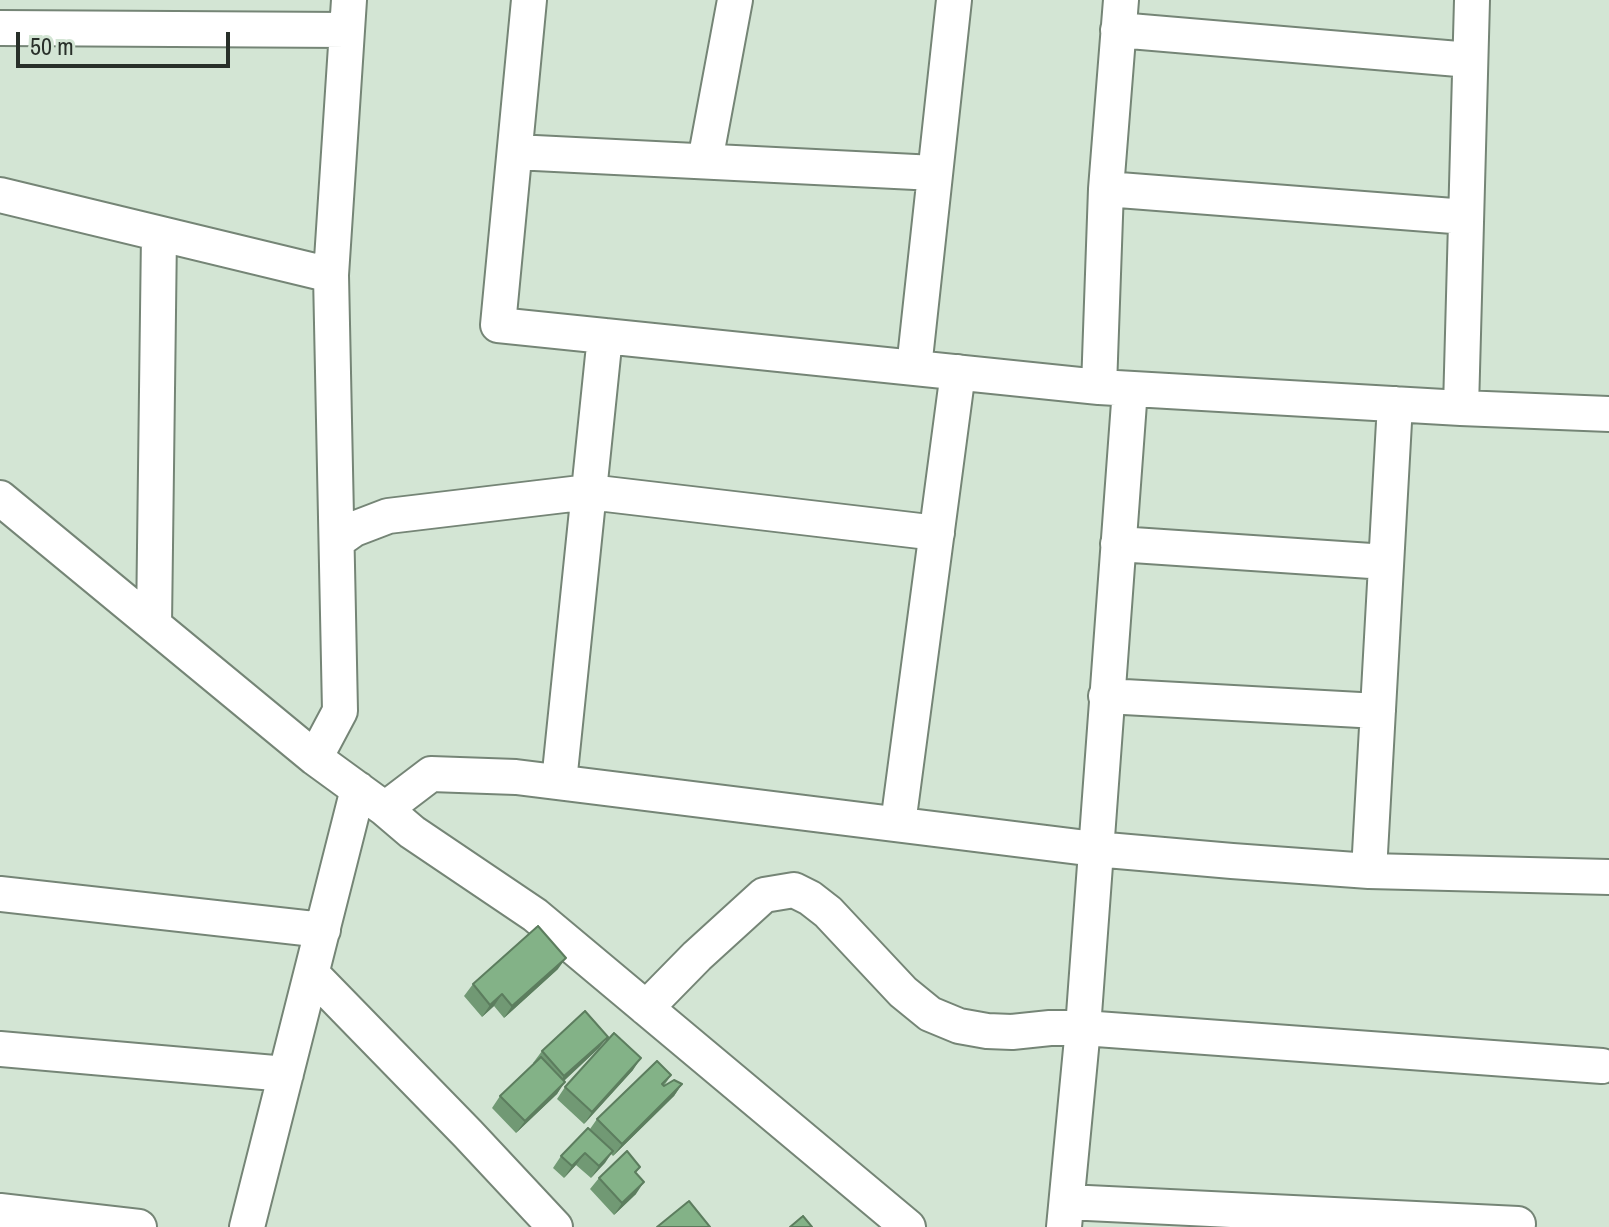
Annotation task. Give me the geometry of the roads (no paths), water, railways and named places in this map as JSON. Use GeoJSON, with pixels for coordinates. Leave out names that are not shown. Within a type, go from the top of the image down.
{"type":"FeatureCollection","features":[{"type":"Feature","properties":{"kind":"street"},"geometry":{"type":"LineString","coordinates":[[529,0],[498,325],[1114,388],[1609,414]]}},
{"type":"Feature","properties":{"kind":"street"},"geometry":{"type":"LineString","coordinates":[[705,161],[735,0]]}},
{"type":"Feature","properties":{"kind":"street"},"geometry":{"type":"LineString","coordinates":[[914,368],[954,0]]}},
{"type":"Feature","properties":{"kind":"street"},"geometry":{"type":"LineString","coordinates":[[1461,408],[1472,0]]}},
{"type":"Feature","properties":{"kind":"street"},"geometry":{"type":"LineString","coordinates":[[0,28],[348,15],[331,275],[340,711],[315,758]]}},
{"type":"Feature","properties":{"kind":"street"},"geometry":{"type":"LineString","coordinates":[[1470,60],[1120,15],[1106,189],[1118,544],[1083,1028],[1065,1214],[1518,1224]]}},
{"type":"Feature","properties":{"kind":"street"},"geometry":{"type":"LineString","coordinates":[[515,152],[935,173]]}},
{"type":"Feature","properties":{"kind":"street"},"geometry":{"type":"LineString","coordinates":[[1106,189],[1466,217]]}},
{"type":"Feature","properties":{"kind":"street"},"geometry":{"type":"LineString","coordinates":[[0,195],[331,275]]}},
{"type":"Feature","properties":{"kind":"street"},"geometry":{"type":"LineString","coordinates":[[154,625],[159,234]]}},
{"type":"Feature","properties":{"kind":"street"},"geometry":{"type":"LineString","coordinates":[[559,782],[605,336]]}},
{"type":"Feature","properties":{"kind":"street"},"geometry":{"type":"LineString","coordinates":[[898,824],[958,372]]}},
{"type":"Feature","properties":{"kind":"street"},"geometry":{"type":"LineString","coordinates":[[1369,871],[1395,404]]}},
{"type":"Feature","properties":{"kind":"street"},"geometry":{"type":"LineString","coordinates":[[337,541],[354,529],[388,516],[589,492],[937,533]]}},
{"type":"Feature","properties":{"kind":"street"},"geometry":{"type":"LineString","coordinates":[[0,498],[315,758],[412,832],[535,915],[908,1227]]}},
{"type":"Feature","properties":{"kind":"street"},"geometry":{"type":"LineString","coordinates":[[1118,544],[1386,562]]}},
{"type":"Feature","properties":{"kind":"street"},"geometry":{"type":"LineString","coordinates":[[1106,696],[1378,711]]}},
{"type":"Feature","properties":{"kind":"street"},"geometry":{"type":"LineString","coordinates":[[385,809],[431,774],[516,777],[1095,849],[1369,871],[1609,877]]}},
{"type":"Feature","properties":{"kind":"street"},"geometry":{"type":"LineString","coordinates":[[247,1227],[358,789]]}},
{"type":"Feature","properties":{"kind":"street"},"geometry":{"type":"LineString","coordinates":[[646,1008],[764,895],[794,890],[828,912],[903,992],[930,1014],[959,1026],[1012,1032],[1083,1028],[1602,1066]]}},
{"type":"Feature","properties":{"kind":"street"},"geometry":{"type":"LineString","coordinates":[[0,894],[323,930]]}},
{"type":"Feature","properties":{"kind":"street"},"geometry":{"type":"LineString","coordinates":[[312,974],[555,1227]]}},
{"type":"Feature","properties":{"kind":"street"},"geometry":{"type":"LineString","coordinates":[[0,1049],[286,1074]]}},
{"type":"Feature","properties":{"kind":"street"},"geometry":{"type":"LineString","coordinates":[[0,1211],[85,1224],[139,1227]]}}]}
